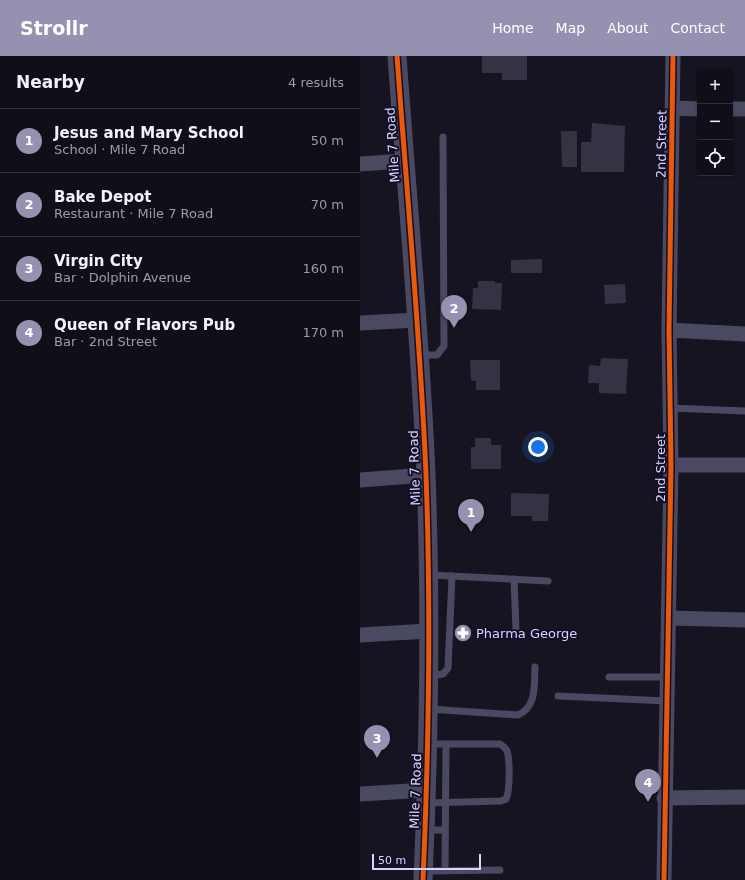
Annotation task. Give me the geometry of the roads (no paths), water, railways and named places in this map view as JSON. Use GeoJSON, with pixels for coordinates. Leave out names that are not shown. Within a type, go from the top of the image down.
{"type":"FeatureCollection","features":[{"type":"Feature","properties":{"kind":"street","name":"Mile 7 Road"},"geometry":{"type":"LineString","coordinates":[[397,56],[417,320],[426,475],[429,631],[428,709],[437,744],[427,796],[423,876]]}},
{"type":"Feature","properties":{"kind":"street","name":"2nd Street"},"geometry":{"type":"LineString","coordinates":[[664,880],[664,798],[668,677],[671,465],[669,330],[673,56]]}},
{"type":"Feature","properties":{"kind":"street"},"geometry":{"type":"LineString","coordinates":[[673,108],[697,109]]}},
{"type":"Feature","properties":{"kind":"street"},"geometry":{"type":"LineString","coordinates":[[733,109],[745,109]]}},
{"type":"Feature","properties":{"kind":"street"},"geometry":{"type":"LineString","coordinates":[[360,164],[404,160]]}},
{"type":"Feature","properties":{"kind":"street"},"geometry":{"type":"LineString","coordinates":[[360,323],[417,320]]}},
{"type":"Feature","properties":{"kind":"street"},"geometry":{"type":"LineString","coordinates":[[669,330],[745,334]]}},
{"type":"Feature","properties":{"kind":"street"},"geometry":{"type":"LineString","coordinates":[[671,465],[745,465]]}},
{"type":"Feature","properties":{"kind":"street"},"geometry":{"type":"LineString","coordinates":[[360,480],[426,475]]}},
{"type":"Feature","properties":{"kind":"street"},"geometry":{"type":"LineString","coordinates":[[669,618],[745,620]]}},
{"type":"Feature","properties":{"kind":"street"},"geometry":{"type":"LineString","coordinates":[[360,635],[429,631]]}},
{"type":"Feature","properties":{"kind":"street"},"geometry":{"type":"LineString","coordinates":[[360,794],[427,796]]}},
{"type":"Feature","properties":{"kind":"street"},"geometry":{"type":"LineString","coordinates":[[664,798],[745,797]]}},
{"type":"Feature","properties":{"kind":"lane"},"geometry":{"type":"LineString","coordinates":[[419,355],[437,355],[444,346],[443,137]]}},
{"type":"Feature","properties":{"kind":"lane"},"geometry":{"type":"LineString","coordinates":[[670,408],[745,411]]}},
{"type":"Feature","properties":{"kind":"lane"},"geometry":{"type":"LineString","coordinates":[[428,575],[548,581]]}},
{"type":"Feature","properties":{"kind":"lane"},"geometry":{"type":"LineString","coordinates":[[428,676],[443,674],[448,668],[452,576]]}},
{"type":"Feature","properties":{"kind":"lane"},"geometry":{"type":"LineString","coordinates":[[514,579],[516,630]]}},
{"type":"Feature","properties":{"kind":"lane"},"geometry":{"type":"LineString","coordinates":[[428,709],[518,715],[524,713],[533,699],[535,667]]}},
{"type":"Feature","properties":{"kind":"lane"},"geometry":{"type":"LineString","coordinates":[[609,677],[668,677]]}},
{"type":"Feature","properties":{"kind":"lane"},"geometry":{"type":"LineString","coordinates":[[558,696],[667,701]]}},
{"type":"Feature","properties":{"kind":"lane"},"geometry":{"type":"LineString","coordinates":[[427,796],[446,802],[501,801],[506,799],[509,791],[508,752],[500,744],[437,744],[446,802],[445,871]]}},
{"type":"Feature","properties":{"kind":"lane"},"geometry":{"type":"LineString","coordinates":[[425,830],[445,830]]}},
{"type":"Feature","properties":{"kind":"lane"},"geometry":{"type":"LineString","coordinates":[[423,876],[445,871],[500,870]]}},
{"type":"Feature","properties":{"kind":"place","name":"Bake Depot"},"geometry":{"type":"Point","coordinates":[454,328]}},
{"type":"Feature","properties":{"kind":"place","name":"Jesus and Mary School"},"geometry":{"type":"Point","coordinates":[471,532]}},
{"type":"Feature","properties":{"kind":"place","name":"Pharma George"},"geometry":{"type":"Point","coordinates":[463,633]}},
{"type":"Feature","properties":{"kind":"place","name":"Virgin City"},"geometry":{"type":"Point","coordinates":[377,758]}},
{"type":"Feature","properties":{"kind":"place","name":"Queen of Flavors Pub"},"geometry":{"type":"Point","coordinates":[648,802]}}]}
